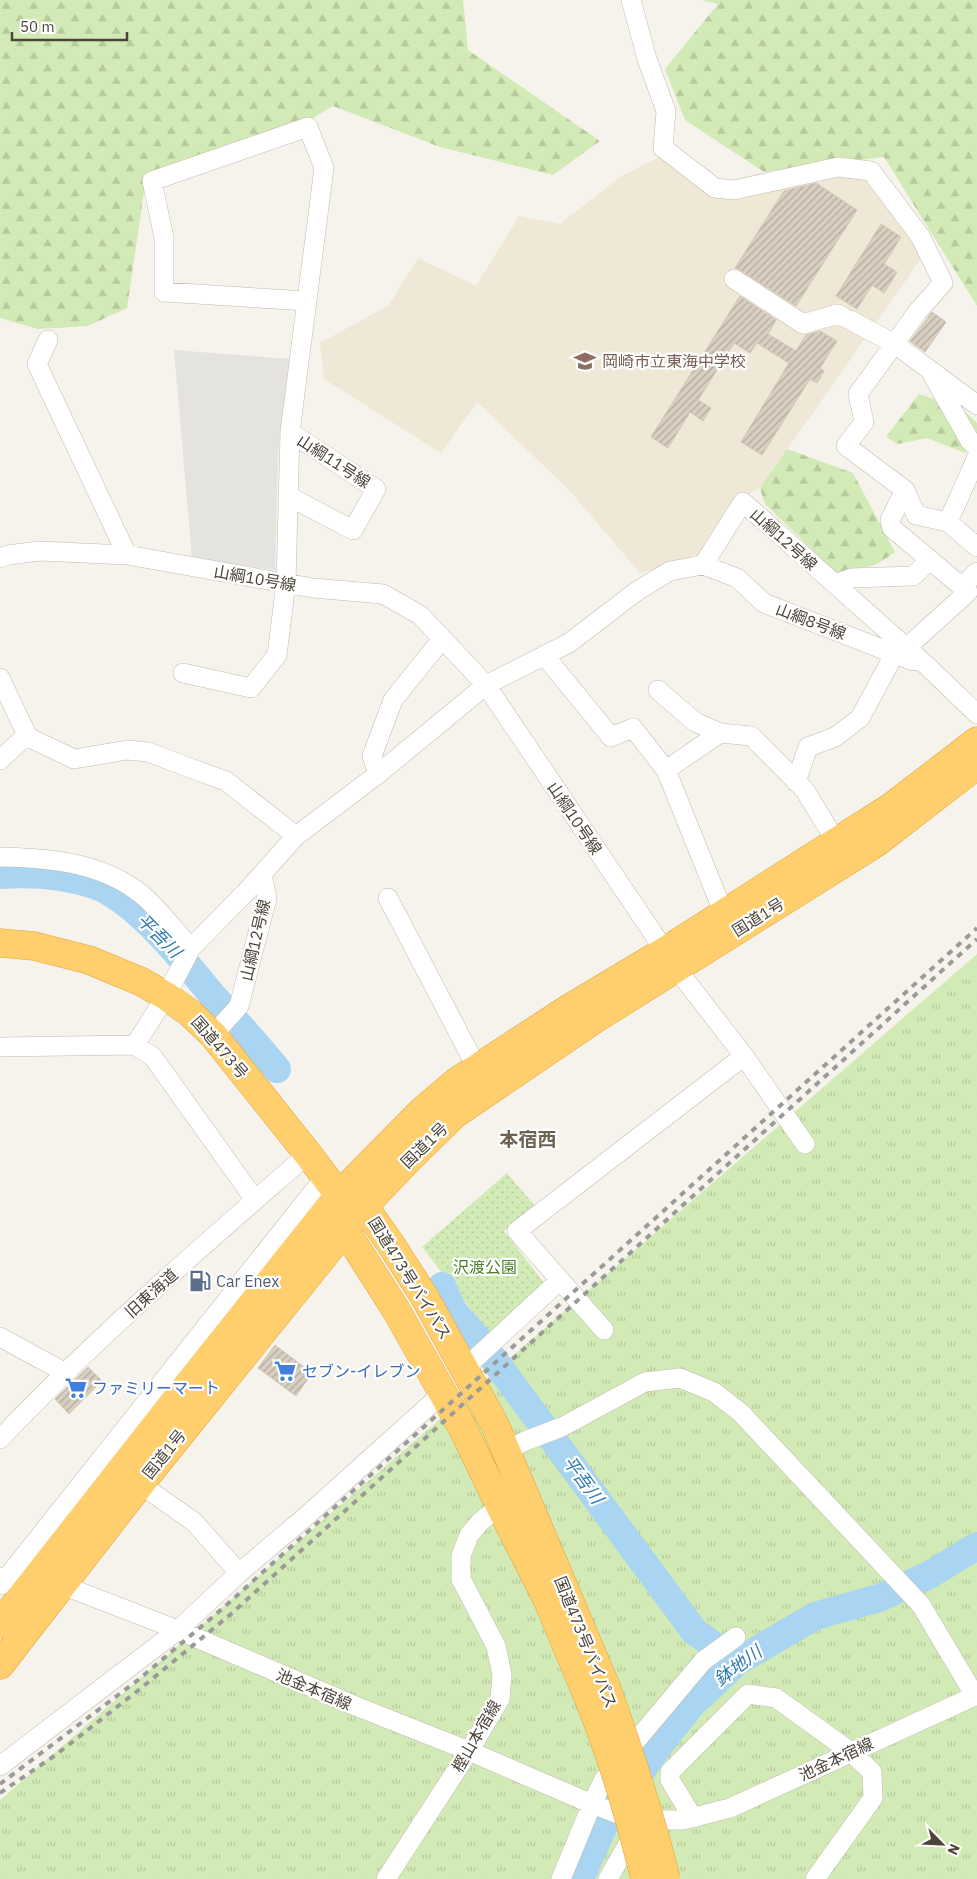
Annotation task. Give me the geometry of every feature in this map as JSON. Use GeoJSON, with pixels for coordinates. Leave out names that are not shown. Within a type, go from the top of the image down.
{"type":"FeatureCollection","features":[{"type":"Feature","properties":{"kind":"highway","name":"国道1号"},"geometry":{"type":"LineString","coordinates":[[0,1665],[140,1484],[344,1230],[407,1161],[455,1114],[595,1019],[671,960],[724,914],[891,807],[977,742]]}},
{"type":"Feature","properties":{"kind":"highway","name":"国道1号"},"geometry":{"type":"LineString","coordinates":[[0,1624],[271,1281],[332,1186],[456,1082],[477,1068],[568,1009],[671,960],[876,843],[977,765]]}},
{"type":"Feature","properties":{"kind":"highway","name":"国道473号"},"geometry":{"type":"LineString","coordinates":[[0,943],[34,946],[89,960],[142,982],[190,1013],[213,1035],[332,1186]]}},
{"type":"Feature","properties":{"kind":"highway","name":"国道473号バイパス"},"geometry":{"type":"LineString","coordinates":[[332,1186],[364,1206],[468,1365],[516,1446],[597,1692],[608,1746],[645,1879]]}},
{"type":"Feature","properties":{"kind":"highway","name":"国道473号バイパス"},"geometry":{"type":"LineString","coordinates":[[332,1186],[344,1230],[396,1310],[462,1427],[548,1601],[634,1764],[655,1833],[666,1879]]}},
{"type":"Feature","properties":{"kind":"street"},"geometry":{"type":"LineString","coordinates":[[631,0],[647,59],[666,111],[663,148],[715,188],[734,190],[838,167],[871,171],[920,236],[943,283],[918,311],[858,394],[864,422],[846,446],[905,490],[916,515],[948,522],[977,547]]}},
{"type":"Feature","properties":{"kind":"street"},"geometry":{"type":"LineString","coordinates":[[183,673],[251,688],[277,655],[286,583],[290,432],[324,168],[308,127],[152,181],[164,238],[164,292],[306,301]]}},
{"type":"Feature","properties":{"kind":"street"},"geometry":{"type":"LineString","coordinates":[[734,279],[804,324],[838,314],[895,344],[977,405]]}},
{"type":"Feature","properties":{"kind":"street"},"geometry":{"type":"LineString","coordinates":[[48,340],[37,364],[128,555]]}},
{"type":"Feature","properties":{"kind":"street"},"geometry":{"type":"LineString","coordinates":[[929,370],[970,441],[977,447]]}},
{"type":"Feature","properties":{"kind":"street","name":"山綱11号線"},"geometry":{"type":"LineString","coordinates":[[288,496],[354,530],[376,489],[290,432]]}},
{"type":"Feature","properties":{"kind":"street"},"geometry":{"type":"LineString","coordinates":[[948,522],[977,457]]}},
{"type":"Feature","properties":{"kind":"street"},"geometry":{"type":"LineString","coordinates":[[796,782],[808,747],[835,737],[860,718],[900,651],[968,592],[892,528],[890,520],[905,490]]}},
{"type":"Feature","properties":{"kind":"street","name":"山綱12号線"},"geometry":{"type":"LineString","coordinates":[[703,564],[743,502],[835,584],[900,651],[928,666],[977,714]]}},
{"type":"Feature","properties":{"kind":"street","name":"山綱10号線"},"geometry":{"type":"LineString","coordinates":[[0,558],[8,555],[39,551],[128,555],[286,583],[382,594],[420,616],[486,685],[671,960],[744,1056],[805,1144]]}},
{"type":"Feature","properties":{"kind":"street"},"geometry":{"type":"LineString","coordinates":[[835,584],[852,578],[913,576],[930,560]]}},
{"type":"Feature","properties":{"kind":"street"},"geometry":{"type":"LineString","coordinates":[[134,1045],[166,996],[191,948],[262,875],[296,836],[378,774],[486,685],[569,643],[637,591],[670,571],[703,564]]}},
{"type":"Feature","properties":{"kind":"street","name":"山綱8号線"},"geometry":{"type":"LineString","coordinates":[[703,564],[736,578],[764,603],[900,651]]}},
{"type":"Feature","properties":{"kind":"street"},"geometry":{"type":"LineString","coordinates":[[961,587],[977,572]]}},
{"type":"Feature","properties":{"kind":"street"},"geometry":{"type":"LineString","coordinates":[[378,774],[372,756],[393,700],[442,639]]}},
{"type":"Feature","properties":{"kind":"street"},"geometry":{"type":"LineString","coordinates":[[544,655],[612,737],[632,728],[666,770],[724,914]]}},
{"type":"Feature","properties":{"kind":"street"},"geometry":{"type":"LineString","coordinates":[[0,678],[27,736],[74,759],[127,750],[148,752],[226,781],[296,836]]}},
{"type":"Feature","properties":{"kind":"street"},"geometry":{"type":"LineString","coordinates":[[658,690],[695,722],[720,733],[751,736],[804,789],[837,842]]}},
{"type":"Feature","properties":{"kind":"street"},"geometry":{"type":"LineString","coordinates":[[666,770],[720,733]]}},
{"type":"Feature","properties":{"kind":"street"},"geometry":{"type":"LineString","coordinates":[[0,760],[27,736]]}},
{"type":"Feature","properties":{"kind":"street"},"geometry":{"type":"LineString","coordinates":[[0,857],[58,860],[79,864],[118,879],[150,902],[191,948]]}},
{"type":"Feature","properties":{"kind":"street","name":"山綱12号線"},"geometry":{"type":"LineString","coordinates":[[213,1035],[239,1006],[267,898],[262,875]]}},
{"type":"Feature","properties":{"kind":"street"},"geometry":{"type":"LineString","coordinates":[[388,898],[477,1068]]}},
{"type":"Feature","properties":{"kind":"street"},"geometry":{"type":"LineString","coordinates":[[0,1047],[134,1045],[153,1057],[255,1200]]}},
{"type":"Feature","properties":{"kind":"street"},"geometry":{"type":"LineString","coordinates":[[604,1330],[517,1232],[744,1056]]}},
{"type":"Feature","properties":{"kind":"street","name":"旧東海道"},"geometry":{"type":"LineString","coordinates":[[0,1439],[129,1312],[308,1154]]}},
{"type":"Feature","properties":{"kind":"street"},"geometry":{"type":"LineString","coordinates":[[2,1580],[240,1285],[332,1186]]}},
{"type":"Feature","properties":{"kind":"street"},"geometry":{"type":"LineString","coordinates":[[240,1285],[271,1281]]}},
{"type":"Feature","properties":{"kind":"street"},"geometry":{"type":"LineString","coordinates":[[468,1365],[559,1281]]}},
{"type":"Feature","properties":{"kind":"street"},"geometry":{"type":"LineString","coordinates":[[0,1337],[66,1373]]}},
{"type":"Feature","properties":{"kind":"street"},"geometry":{"type":"LineString","coordinates":[[516,1446],[562,1426],[645,1382],[680,1378],[714,1392],[741,1413],[921,1605],[976,1695]]}},
{"type":"Feature","properties":{"kind":"street"},"geometry":{"type":"LineString","coordinates":[[0,1766],[178,1630],[239,1573],[304,1518],[443,1393]]}},
{"type":"Feature","properties":{"kind":"street"},"geometry":{"type":"LineString","coordinates":[[150,1398],[155,1426]]}},
{"type":"Feature","properties":{"kind":"street"},"geometry":{"type":"LineString","coordinates":[[140,1484],[194,1522],[239,1573]]}},
{"type":"Feature","properties":{"kind":"street","name":"樫山本宿線"},"geometry":{"type":"LineString","coordinates":[[386,1879],[470,1751],[500,1699],[502,1675],[496,1646],[461,1579],[461,1556],[469,1536],[480,1522],[500,1506]]}},
{"type":"Feature","properties":{"kind":"street","name":"池金本宿線"},"geometry":{"type":"LineString","coordinates":[[2,1580],[35,1579],[62,1585],[178,1630],[358,1707],[470,1751],[623,1816],[683,1820],[730,1808],[976,1695]]}},
{"type":"Feature","properties":{"kind":"street"},"geometry":{"type":"LineString","coordinates":[[561,1879],[604,1779],[703,1661],[736,1637]]}},
{"type":"Feature","properties":{"kind":"street"},"geometry":{"type":"LineString","coordinates":[[693,1818],[670,1780],[670,1772],[748,1694],[776,1698],[851,1752],[872,1772],[873,1798],[815,1879]]}},
{"type":"Feature","properties":{"kind":"street"},"geometry":{"type":"LineString","coordinates":[[608,1879],[643,1818]]}},
{"type":"Feature","properties":{"kind":"shaded area","name":"岡崎市立東海中学校"},"geometry":{"type":"Polygon","coordinates":[[[663,155],[712,193],[826,175],[866,176],[923,256],[760,488],[728,506],[700,557],[640,573],[568,489],[477,402],[441,453],[324,379],[320,343],[389,305],[418,258],[476,286],[519,216],[560,224],[620,177],[663,155]]]}},
{"type":"Feature","properties":{"kind":"shaded area"},"geometry":{"type":"Polygon","coordinates":[[[174,350],[290,359],[278,451],[275,570],[192,558],[174,350]]]}},
{"type":"Feature","properties":{"kind":"green space"},"geometry":{"type":"Polygon","coordinates":[[[0,0],[463,0],[468,50],[600,141],[553,175],[440,147],[333,106],[310,120],[146,178],[127,308],[88,326],[38,329],[0,318],[0,0]]]}},
{"type":"Feature","properties":{"kind":"green space"},"geometry":{"type":"Polygon","coordinates":[[[702,0],[977,0],[977,306],[884,157],[764,172],[685,120],[665,69],[718,4],[702,0]]]}},
{"type":"Feature","properties":{"kind":"green space"},"geometry":{"type":"Polygon","coordinates":[[[919,394],[961,408],[977,423],[977,438],[965,453],[927,438],[898,444],[886,437],[919,394]]]}},
{"type":"Feature","properties":{"kind":"green space"},"geometry":{"type":"Polygon","coordinates":[[[787,449],[853,473],[895,552],[879,563],[839,576],[765,504],[760,488],[787,449]]]}},
{"type":"Feature","properties":{"kind":"green space"},"geometry":{"type":"Polygon","coordinates":[[[977,954],[977,1879],[0,1879],[0,1800],[977,954]]]}},
{"type":"Feature","properties":{"kind":"green space","name":"沢渡公園"},"geometry":{"type":"Polygon","coordinates":[[[507,1173],[536,1207],[504,1231],[548,1288],[492,1337],[422,1247],[507,1173]]]}},
{"type":"Feature","properties":{"kind":"building"},"geometry":{"type":"Polygon","coordinates":[[[816,183],[857,210],[796,306],[735,268],[784,191],[816,183]]]}},
{"type":"Feature","properties":{"kind":"building"},"geometry":{"type":"Polygon","coordinates":[[[881,224],[901,237],[884,264],[897,272],[884,293],[872,285],[857,309],[836,296],[881,224]]]}},
{"type":"Feature","properties":{"kind":"building"},"geometry":{"type":"Polygon","coordinates":[[[740,296],[776,320],[768,334],[796,351],[806,335],[820,331],[837,341],[820,368],[824,371],[817,383],[810,379],[762,455],[741,442],[789,363],[757,343],[750,353],[734,343],[698,400],[711,408],[703,421],[690,412],[668,448],[651,437],[740,296]]]}},
{"type":"Feature","properties":{"kind":"building"},"geometry":{"type":"Polygon","coordinates":[[[932,312],[946,322],[925,352],[910,341],[932,312]]]}},
{"type":"Feature","properties":{"kind":"building","name":"セブン-イレブン"},"geometry":{"type":"Polygon","coordinates":[[[275,1345],[312,1373],[296,1396],[258,1368],[275,1345]]]}},
{"type":"Feature","properties":{"kind":"building","name":"ファミリーマート"},"geometry":{"type":"Polygon","coordinates":[[[88,1367],[102,1381],[69,1414],[55,1399],[88,1367]]]}},
{"type":"Feature","properties":{"kind":"waterway","name":"平吾川"},"geometry":{"type":"LineString","coordinates":[[0,875],[24,874],[71,879],[94,885],[110,892],[126,903],[158,932],[277,1069]]}},
{"type":"Feature","properties":{"kind":"waterway","name":"平吾川"},"geometry":{"type":"LineString","coordinates":[[442,1286],[453,1311],[480,1341],[694,1631],[737,1662]]}},
{"type":"Feature","properties":{"kind":"waterway","name":"鉢地川"},"geometry":{"type":"LineString","coordinates":[[580,1879],[603,1827],[657,1748],[691,1705],[737,1662],[815,1616],[879,1598],[929,1575],[977,1546]]}},
{"type":"Feature","properties":{"kind":"railway"},"geometry":{"type":"LineString","coordinates":[[0,1784],[138,1680],[222,1609],[977,928]]}},
{"type":"Feature","properties":{"kind":"railway"},"geometry":{"type":"LineString","coordinates":[[0,1793],[57,1754],[231,1614],[977,939]]}},
{"type":"Feature","properties":{"kind":"place","name":"岡崎市立東海中学校"},"geometry":{"type":"Point","coordinates":[585,361]}},
{"type":"Feature","properties":{"kind":"place","name":"Car Enex"},"geometry":{"type":"Point","coordinates":[200,1281]}},
{"type":"Feature","properties":{"kind":"place","name":"セブン-イレブン"},"geometry":{"type":"Point","coordinates":[285,1371]}},
{"type":"Feature","properties":{"kind":"place","name":"ファミリーマート"},"geometry":{"type":"Point","coordinates":[76,1388]}},
{"type":"Feature","properties":{"kind":"district","name":"本宿西"},"geometry":{"type":"Point","coordinates":[528,1139]}}]}
